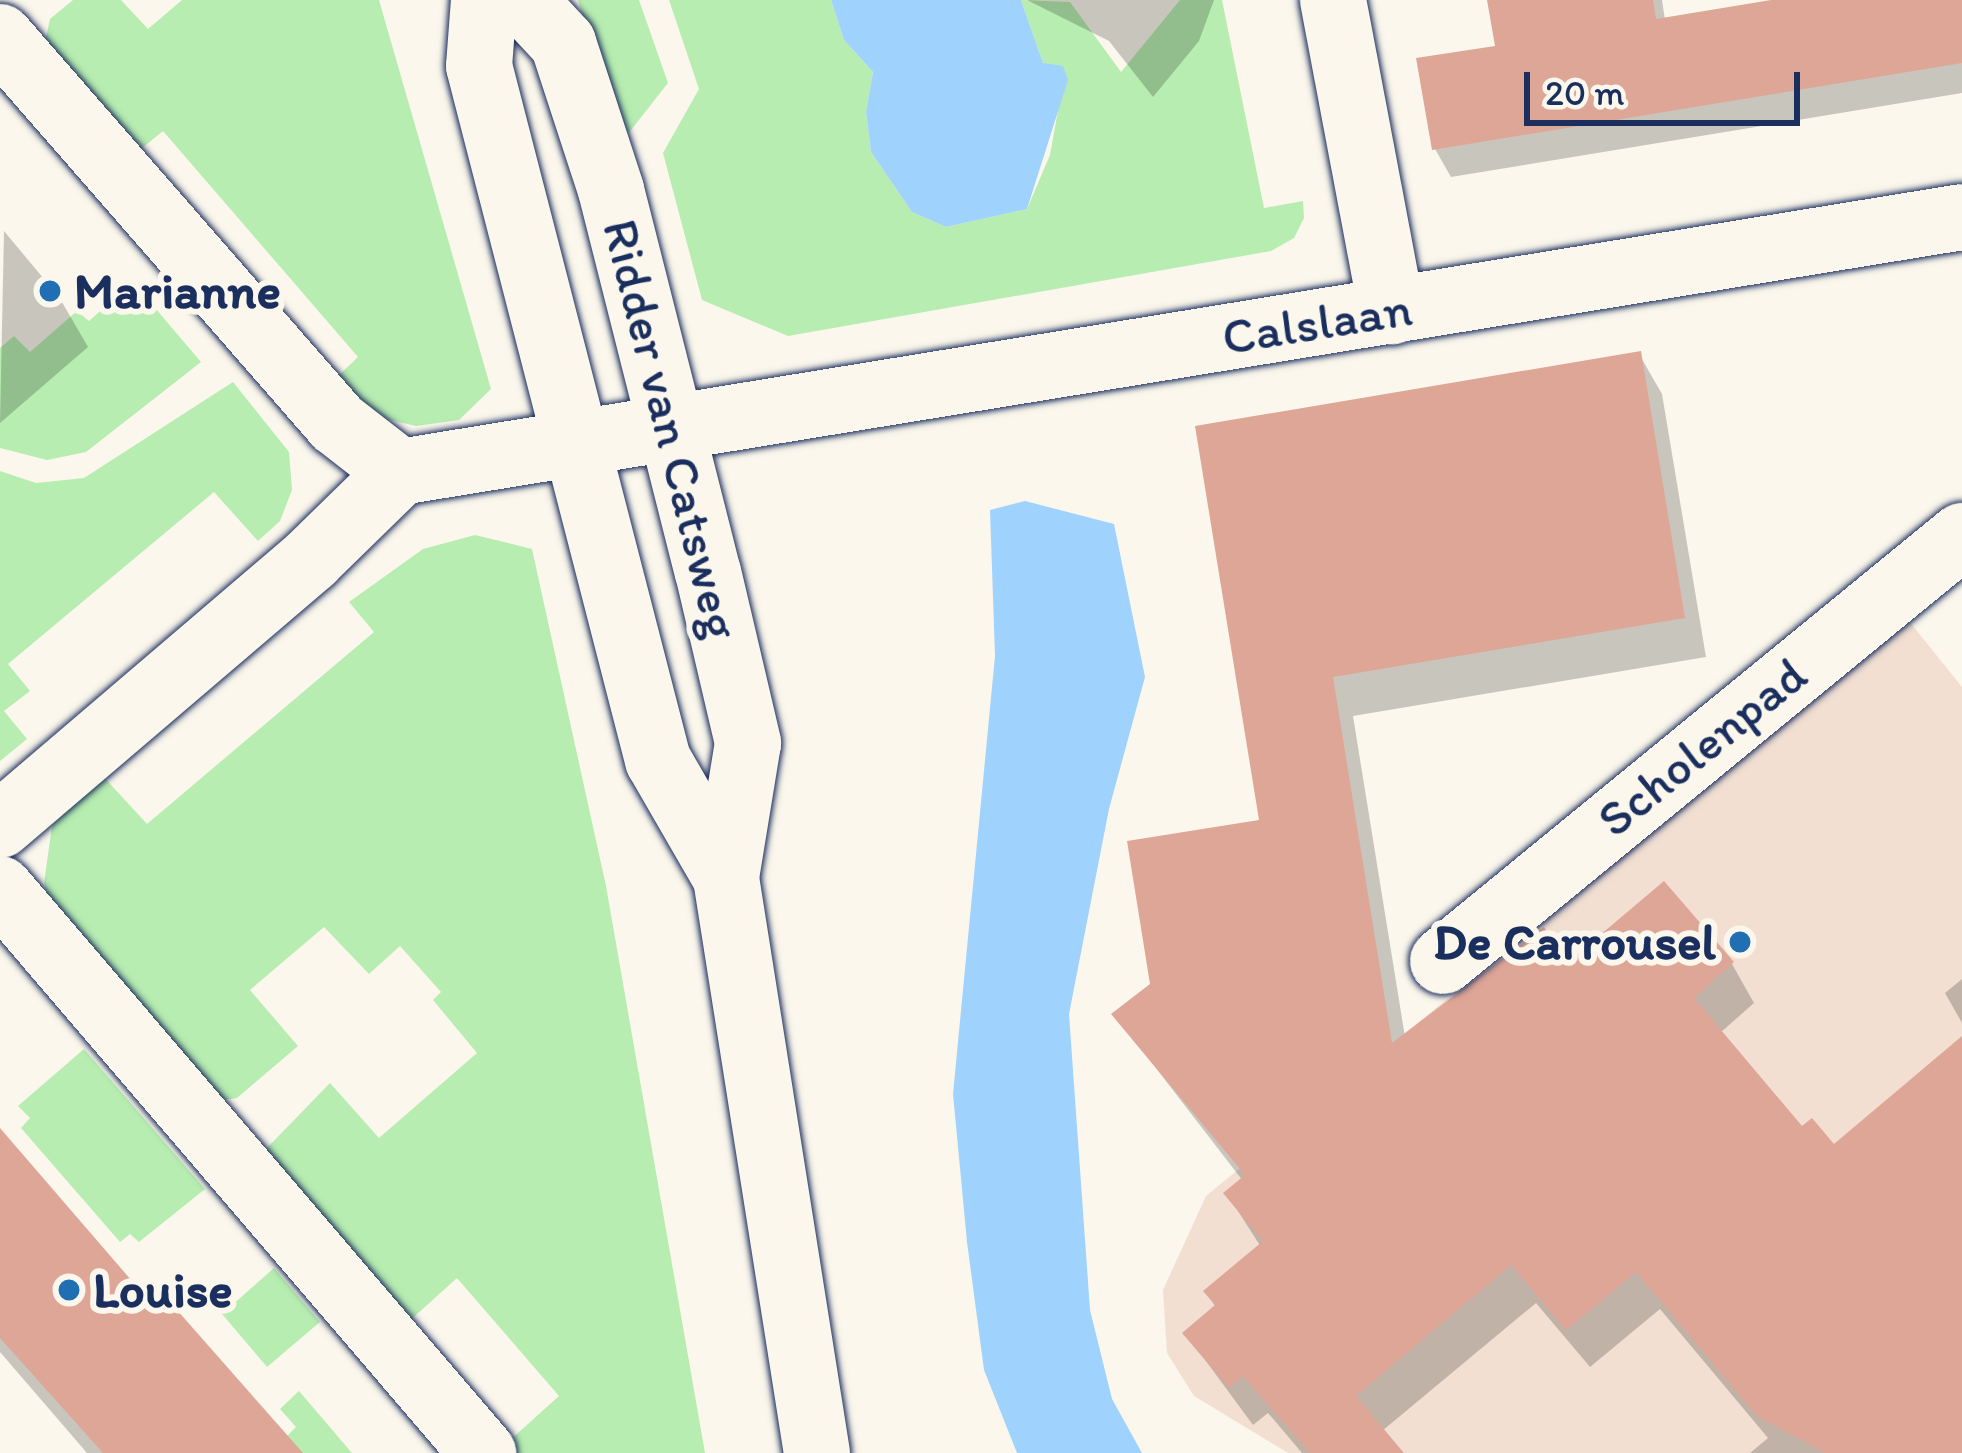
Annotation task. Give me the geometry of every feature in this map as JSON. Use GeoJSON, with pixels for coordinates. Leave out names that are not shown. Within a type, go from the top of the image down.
{"type":"FeatureCollection","features":[{"type":"Feature","properties":{"kind":"street","name":"Ridder van Catsweg"},"geometry":{"type":"LineString","coordinates":[[484,0],[479,66],[658,760],[726,878]]}},
{"type":"Feature","properties":{"kind":"street","name":"Ridder van Catsweg"},"geometry":{"type":"LineString","coordinates":[[523,0],[563,43],[672,429],[748,743],[726,878],[817,1453]]}},
{"type":"Feature","properties":{"kind":"street"},"geometry":{"type":"LineString","coordinates":[[1333,0],[1392,311]]}},
{"type":"Feature","properties":{"kind":"street"},"geometry":{"type":"LineString","coordinates":[[0,38],[337,423],[400,472],[311,559],[0,825]]}},
{"type":"Feature","properties":{"kind":"street","name":"Calslaan"},"geometry":{"type":"LineString","coordinates":[[580,444],[1962,218]]}},
{"type":"Feature","properties":{"kind":"street","name":"Ridder van Catsweg"},"geometry":{"type":"LineString","coordinates":[[400,472],[580,444]]}},
{"type":"Feature","properties":{"kind":"street","name":"Scholenpad"},"geometry":{"type":"LineString","coordinates":[[1443,961],[1962,536]]}},
{"type":"Feature","properties":{"kind":"street"},"geometry":{"type":"LineString","coordinates":[[0,889],[483,1453]]}},
{"type":"Feature","properties":{"kind":"shaded area","name":"De Carrousel"},"geometry":{"type":"Polygon","coordinates":[[[1909,621],[1962,687],[1962,1453],[1288,1453],[1194,1396],[1167,1353],[1163,1290],[1206,1196],[1909,621]]]}},
{"type":"Feature","properties":{"kind":"green space"},"geometry":{"type":"Polygon","coordinates":[[[73,0],[121,0],[148,29],[182,0],[379,0],[491,389],[459,420],[416,426],[377,417],[334,380],[358,357],[163,131],[136,153],[45,42],[50,19],[73,0]]]}},
{"type":"Feature","properties":{"kind":"green space"},"geometry":{"type":"Polygon","coordinates":[[[578,0],[639,0],[668,83],[620,144],[578,0]]]}},
{"type":"Feature","properties":{"kind":"green space"},"geometry":{"type":"Polygon","coordinates":[[[669,0],[831,0],[844,40],[873,72],[866,112],[871,152],[912,212],[946,227],[1027,209],[1050,155],[1063,83],[1043,63],[1021,0],[1070,2],[1121,72],[1180,0],[1222,0],[1264,208],[1303,201],[1304,218],[1294,238],[1271,251],[788,336],[702,300],[663,153],[699,89],[669,0]]]}},
{"type":"Feature","properties":{"kind":"green space"},"geometry":{"type":"Polygon","coordinates":[[[133,282],[201,362],[86,452],[47,460],[0,448],[0,348],[14,336],[30,352],[77,311],[89,321],[133,282]]]}},
{"type":"Feature","properties":{"kind":"green space"},"geometry":{"type":"Polygon","coordinates":[[[233,382],[289,452],[292,490],[280,521],[258,541],[214,492],[8,664],[30,691],[4,711],[27,739],[0,761],[0,471],[36,483],[84,478],[233,382]]]}},
{"type":"Feature","properties":{"kind":"green space"},"geometry":{"type":"Polygon","coordinates":[[[475,535],[532,549],[606,886],[705,1453],[517,1453],[508,1442],[559,1396],[457,1278],[406,1324],[266,1149],[330,1083],[379,1138],[477,1053],[433,1000],[441,992],[400,946],[369,974],[324,927],[250,990],[298,1046],[237,1098],[223,1100],[49,902],[44,883],[52,826],[101,774],[147,824],[374,632],[349,602],[423,549],[475,535]]]}},
{"type":"Feature","properties":{"kind":"green space"},"geometry":{"type":"Polygon","coordinates":[[[84,1049],[205,1189],[139,1242],[130,1234],[120,1242],[21,1128],[30,1118],[18,1106],[84,1049]]]}},
{"type":"Feature","properties":{"kind":"green space"},"geometry":{"type":"Polygon","coordinates":[[[274,1268],[320,1322],[267,1367],[222,1314],[274,1268]]]}},
{"type":"Feature","properties":{"kind":"green space"},"geometry":{"type":"Polygon","coordinates":[[[299,1391],[352,1453],[296,1453],[284,1439],[296,1427],[280,1409],[299,1391]]]}},
{"type":"Feature","properties":{"kind":"water"},"geometry":{"type":"Polygon","coordinates":[[[831,0],[1021,0],[1043,63],[1063,66],[1068,80],[1027,209],[946,227],[912,212],[871,152],[866,112],[873,72],[844,40],[831,0]]]}},
{"type":"Feature","properties":{"kind":"water"},"geometry":{"type":"Polygon","coordinates":[[[1025,501],[1114,524],[1145,677],[1109,809],[1069,1014],[1090,1310],[1112,1399],[1142,1453],[1017,1453],[984,1370],[967,1242],[953,1094],[995,656],[990,510],[1025,501]]]}},
{"type":"Feature","properties":{"kind":"building"},"geometry":{"type":"Polygon","coordinates":[[[1487,0],[1653,0],[1656,19],[1771,0],[1962,0],[1962,63],[1432,150],[1416,58],[1495,46],[1487,0]]]}},
{"type":"Feature","properties":{"kind":"building"},"geometry":{"type":"Polygon","coordinates":[[[1641,351],[1685,618],[1333,677],[1392,1043],[1544,927],[1567,963],[1664,881],[1734,962],[1694,998],[1802,1126],[1812,1118],[1834,1144],[1962,1036],[1962,1453],[1825,1453],[1757,1416],[1636,1272],[1566,1330],[1511,1265],[1356,1396],[1404,1453],[1310,1453],[1243,1376],[1229,1388],[1182,1333],[1215,1305],[1203,1291],[1263,1241],[1223,1193],[1245,1175],[1111,1014],[1150,984],[1127,841],[1259,820],[1195,426],[1641,351]]]}},
{"type":"Feature","properties":{"kind":"building","name":"Louise"},"geometry":{"type":"Polygon","coordinates":[[[0,1128],[144,1295],[155,1285],[303,1453],[103,1453],[0,1338],[0,1128]]]}},
{"type":"Feature","properties":{"kind":"place","name":"Marianne"},"geometry":{"type":"Point","coordinates":[50,291]}},
{"type":"Feature","properties":{"kind":"place","name":"De Carrousel"},"geometry":{"type":"Point","coordinates":[1740,942]}},
{"type":"Feature","properties":{"kind":"place","name":"Louise"},"geometry":{"type":"Point","coordinates":[69,1290]}}]}
